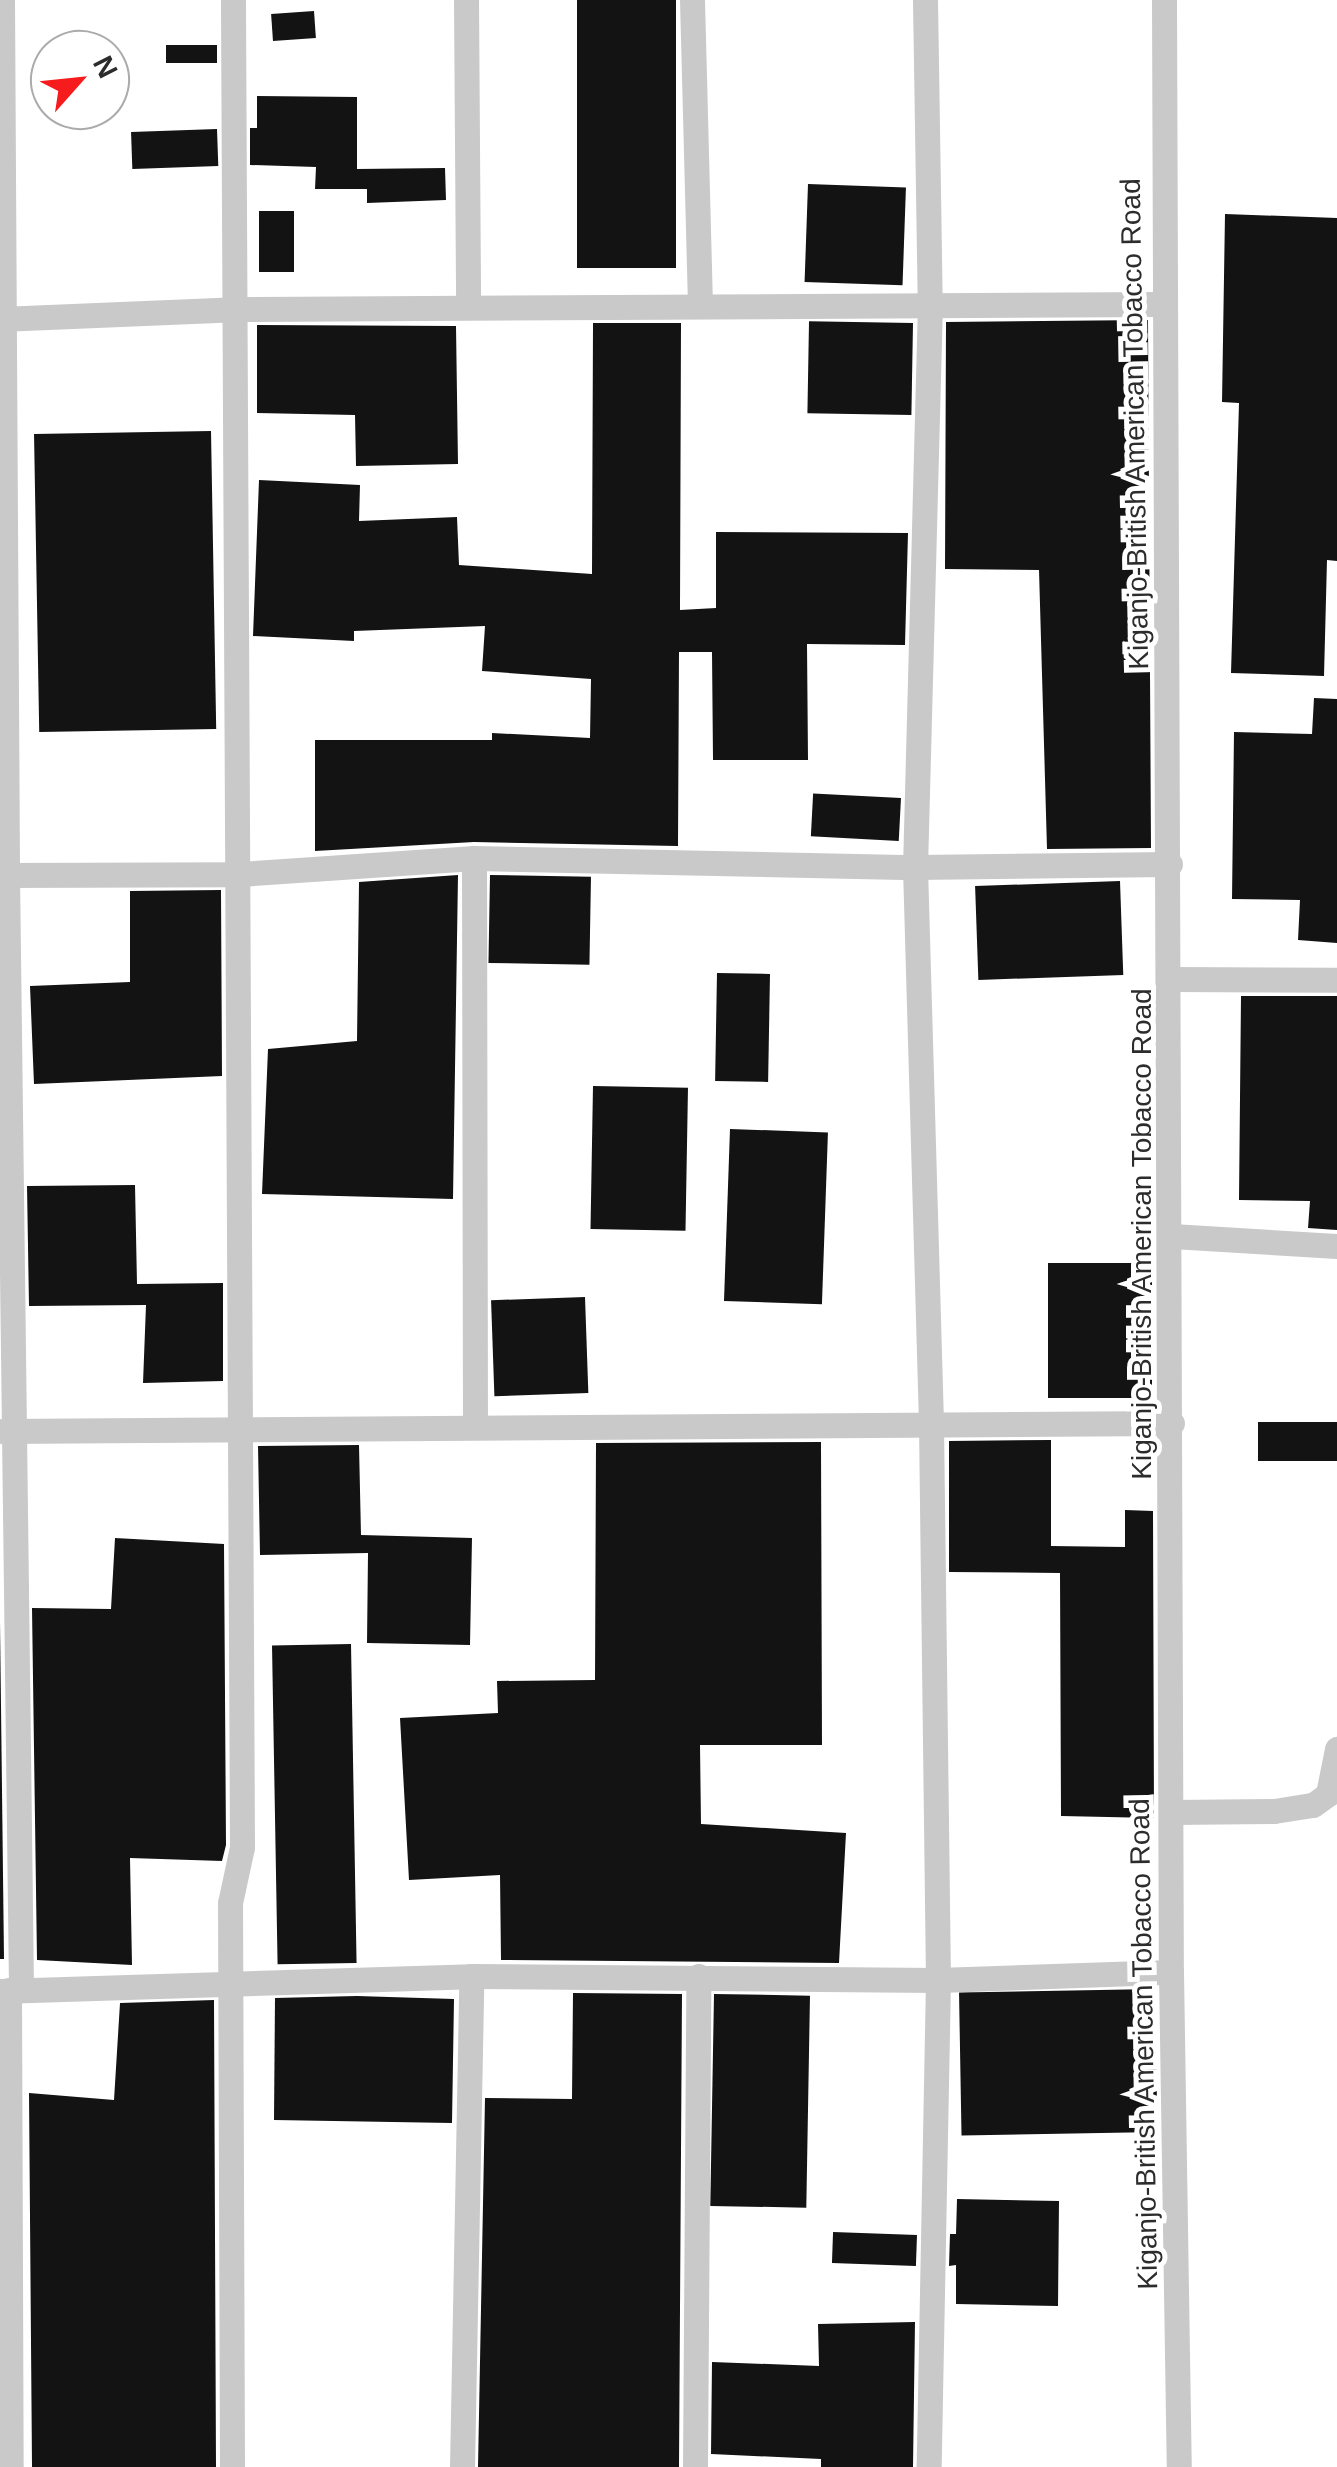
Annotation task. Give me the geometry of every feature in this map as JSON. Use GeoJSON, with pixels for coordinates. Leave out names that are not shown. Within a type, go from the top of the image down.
{"type":"FeatureCollection","features":[{"type":"Feature","properties":{"kind":"street"},"geometry":{"type":"LineString","coordinates":[[2,0],[11,2467]]}},
{"type":"Feature","properties":{"kind":"street"},"geometry":{"type":"LineString","coordinates":[[232,2467],[230,1903],[242,1848],[233,0]]}},
{"type":"Feature","properties":{"kind":"street"},"geometry":{"type":"LineString","coordinates":[[466,0],[468,307]]}},
{"type":"Feature","properties":{"kind":"street"},"geometry":{"type":"LineString","coordinates":[[692,0],[700,306]]}},
{"type":"Feature","properties":{"kind":"street"},"geometry":{"type":"LineString","coordinates":[[924,0],[930,303],[915,867],[930,1424],[938,1980],[930,2467]]}},
{"type":"Feature","properties":{"kind":"street","name":"Kiganjo-British American Tobacco Road"},"geometry":{"type":"LineString","coordinates":[[1164,0],[1162,304],[1172,1236],[1171,1972],[1179,2467]]}},
{"type":"Feature","properties":{"kind":"street"},"geometry":{"type":"LineString","coordinates":[[2,318],[235,309],[1162,304]]}},
{"type":"Feature","properties":{"kind":"street"},"geometry":{"type":"LineString","coordinates":[[3,874],[240,874],[474,858],[915,867],[1170,864]]}},
{"type":"Feature","properties":{"kind":"street"},"geometry":{"type":"LineString","coordinates":[[474,858],[475,1427]]}},
{"type":"Feature","properties":{"kind":"street"},"geometry":{"type":"LineString","coordinates":[[1171,978],[1337,980]]}},
{"type":"Feature","properties":{"kind":"street"},"geometry":{"type":"LineString","coordinates":[[1172,1236],[1337,1246]]}},
{"type":"Feature","properties":{"kind":"street"},"geometry":{"type":"LineString","coordinates":[[8,1430],[1172,1423]]}},
{"type":"Feature","properties":{"kind":"street"},"geometry":{"type":"LineString","coordinates":[[1171,1812],[1274,1812],[1313,1805],[1328,1794],[1337,1748]]}},
{"type":"Feature","properties":{"kind":"street"},"geometry":{"type":"LineString","coordinates":[[10,1990],[471,1976],[938,1980],[1171,1972]]}},
{"type":"Feature","properties":{"kind":"street"},"geometry":{"type":"LineString","coordinates":[[462,2467],[471,1976]]}},
{"type":"Feature","properties":{"kind":"street"},"geometry":{"type":"LineString","coordinates":[[695,2467],[698,1976]]}},
{"type":"Feature","properties":{"kind":"building"},"geometry":{"type":"Polygon","coordinates":[[[577,0],[676,0],[676,268],[577,268],[577,0]]]}},
{"type":"Feature","properties":{"kind":"building"},"geometry":{"type":"Polygon","coordinates":[[[314,11],[316,38],[273,41],[271,14],[314,11]]]}},
{"type":"Feature","properties":{"kind":"building"},"geometry":{"type":"Polygon","coordinates":[[[166,45],[217,45],[217,63],[166,63],[166,45]]]}},
{"type":"Feature","properties":{"kind":"building"},"geometry":{"type":"Polygon","coordinates":[[[257,96],[357,97],[357,169],[445,168],[446,200],[367,203],[367,189],[315,189],[316,167],[250,165],[250,128],[257,128],[257,96]]]}},
{"type":"Feature","properties":{"kind":"building"},"geometry":{"type":"Polygon","coordinates":[[[217,129],[218,166],[132,169],[131,132],[217,129]]]}},
{"type":"Feature","properties":{"kind":"building"},"geometry":{"type":"Polygon","coordinates":[[[808,184],[906,187],[903,285],[805,282],[808,184]]]}},
{"type":"Feature","properties":{"kind":"building"},"geometry":{"type":"Polygon","coordinates":[[[259,211],[294,211],[294,272],[259,272],[259,211]]]}},
{"type":"Feature","properties":{"kind":"building"},"geometry":{"type":"Polygon","coordinates":[[[1225,214],[1337,218],[1337,561],[1327,560],[1324,676],[1231,673],[1239,403],[1222,402],[1225,214]]]}},
{"type":"Feature","properties":{"kind":"building"},"geometry":{"type":"Polygon","coordinates":[[[1148,320],[1151,848],[1047,849],[1039,570],[945,569],[946,322],[1148,320]]]}},
{"type":"Feature","properties":{"kind":"building"},"geometry":{"type":"Polygon","coordinates":[[[809,321],[913,323],[911,415],[807,413],[809,321]]]}},
{"type":"Feature","properties":{"kind":"building"},"geometry":{"type":"Polygon","coordinates":[[[593,323],[681,323],[680,610],[716,608],[716,532],[908,533],[905,645],[807,644],[808,760],[713,760],[712,652],[679,652],[678,846],[474,842],[315,851],[315,740],[492,740],[492,733],[590,738],[591,679],[482,671],[485,626],[354,631],[354,641],[253,636],[259,480],[360,485],[359,521],[457,517],[459,565],[592,574],[593,323]]]}},
{"type":"Feature","properties":{"kind":"building"},"geometry":{"type":"Polygon","coordinates":[[[257,325],[456,326],[458,464],[356,466],[355,415],[257,413],[257,325]]]}},
{"type":"Feature","properties":{"kind":"building"},"geometry":{"type":"Polygon","coordinates":[[[211,431],[216,729],[39,732],[34,434],[211,431]]]}},
{"type":"Feature","properties":{"kind":"building"},"geometry":{"type":"Polygon","coordinates":[[[1314,698],[1337,699],[1337,943],[1298,940],[1300,900],[1232,899],[1234,732],[1312,734],[1314,698]]]}},
{"type":"Feature","properties":{"kind":"building"},"geometry":{"type":"Polygon","coordinates":[[[813,793],[901,798],[899,841],[811,836],[813,793]]]}},
{"type":"Feature","properties":{"kind":"building"},"geometry":{"type":"Polygon","coordinates":[[[458,875],[453,1199],[262,1194],[268,1049],[357,1041],[359,882],[458,875]]]}},
{"type":"Feature","properties":{"kind":"building"},"geometry":{"type":"Polygon","coordinates":[[[490,875],[591,877],[589,965],[488,963],[490,875]]]}},
{"type":"Feature","properties":{"kind":"building"},"geometry":{"type":"Polygon","coordinates":[[[1120,881],[1123,975],[978,980],[975,886],[1120,881]]]}},
{"type":"Feature","properties":{"kind":"building"},"geometry":{"type":"Polygon","coordinates":[[[221,890],[222,1076],[34,1084],[30,986],[130,982],[130,891],[221,890]]]}},
{"type":"Feature","properties":{"kind":"building"},"geometry":{"type":"Polygon","coordinates":[[[717,973],[770,974],[768,1082],[715,1081],[717,973]]]}},
{"type":"Feature","properties":{"kind":"building"},"geometry":{"type":"Polygon","coordinates":[[[1241,996],[1337,996],[1337,1230],[1308,1228],[1310,1201],[1239,1200],[1241,996]]]}},
{"type":"Feature","properties":{"kind":"building"},"geometry":{"type":"Polygon","coordinates":[[[593,1086],[688,1088],[685,1231],[591,1229],[593,1086]]]}},
{"type":"Feature","properties":{"kind":"building"},"geometry":{"type":"Polygon","coordinates":[[[730,1129],[828,1132],[822,1304],[724,1301],[730,1129]]]}},
{"type":"Feature","properties":{"kind":"building"},"geometry":{"type":"Polygon","coordinates":[[[135,1185],[137,1284],[223,1283],[223,1381],[143,1383],[146,1305],[29,1306],[27,1186],[135,1185]]]}},
{"type":"Feature","properties":{"kind":"building"},"geometry":{"type":"Polygon","coordinates":[[[1048,1263],[1152,1263],[1152,1398],[1048,1398],[1048,1263]]]}},
{"type":"Feature","properties":{"kind":"building"},"geometry":{"type":"Polygon","coordinates":[[[585,1297],[588,1393],[494,1396],[491,1300],[585,1297]]]}},
{"type":"Feature","properties":{"kind":"building"},"geometry":{"type":"Polygon","coordinates":[[[1258,1422],[1337,1422],[1337,1461],[1258,1461],[1258,1422]]]}},
{"type":"Feature","properties":{"kind":"building"},"geometry":{"type":"Polygon","coordinates":[[[1051,1440],[1051,1546],[1125,1547],[1125,1510],[1153,1511],[1154,1818],[1061,1816],[1060,1573],[949,1572],[949,1441],[1051,1440]]]}},
{"type":"Feature","properties":{"kind":"building"},"geometry":{"type":"Polygon","coordinates":[[[821,1442],[822,1745],[700,1745],[701,1824],[846,1833],[839,1963],[501,1960],[500,1875],[409,1880],[400,1718],[498,1713],[497,1681],[595,1680],[596,1443],[821,1442]]]}},
{"type":"Feature","properties":{"kind":"building"},"geometry":{"type":"Polygon","coordinates":[[[359,1445],[361,1535],[472,1538],[470,1645],[367,1643],[368,1553],[260,1555],[258,1446],[359,1445]]]}},
{"type":"Feature","properties":{"kind":"building"},"geometry":{"type":"Polygon","coordinates":[[[115,1538],[224,1544],[226,1845],[222,1861],[130,1858],[132,1965],[37,1960],[32,1608],[111,1609],[115,1538]]]}},
{"type":"Feature","properties":{"kind":"building"},"geometry":{"type":"Polygon","coordinates":[[[0,1622],[4,1959],[0,1959],[0,1622]]]}},
{"type":"Feature","properties":{"kind":"building"},"geometry":{"type":"Polygon","coordinates":[[[351,1644],[357,1963],[278,1964],[272,1645],[351,1644]]]}},
{"type":"Feature","properties":{"kind":"building"},"geometry":{"type":"Polygon","coordinates":[[[1155,1989],[1157,2132],[962,2135],[959,1992],[1155,1989]]]}},
{"type":"Feature","properties":{"kind":"building"},"geometry":{"type":"Polygon","coordinates":[[[573,1993],[682,1994],[679,2467],[478,2467],[485,2098],[572,2099],[573,1993]]]}},
{"type":"Feature","properties":{"kind":"building"},"geometry":{"type":"Polygon","coordinates":[[[714,1994],[810,1996],[806,2208],[710,2206],[714,1994]]]}},
{"type":"Feature","properties":{"kind":"building"},"geometry":{"type":"Polygon","coordinates":[[[275,1998],[454,1999],[452,2123],[274,2120],[275,1998]]]}},
{"type":"Feature","properties":{"kind":"building"},"geometry":{"type":"Polygon","coordinates":[[[214,2000],[216,2467],[32,2467],[29,2093],[114,2100],[120,2003],[214,2000]]]}},
{"type":"Feature","properties":{"kind":"building"},"geometry":{"type":"Polygon","coordinates":[[[957,2199],[1059,2201],[1058,2306],[956,2304],[956,2265],[949,2266],[950,2234],[956,2234],[957,2199]]]}},
{"type":"Feature","properties":{"kind":"building"},"geometry":{"type":"Polygon","coordinates":[[[833,2232],[917,2235],[916,2266],[832,2263],[833,2232]]]}},
{"type":"Feature","properties":{"kind":"building"},"geometry":{"type":"Polygon","coordinates":[[[915,2322],[913,2467],[821,2467],[821,2459],[711,2454],[712,2362],[819,2366],[818,2324],[915,2322]]]}}]}
